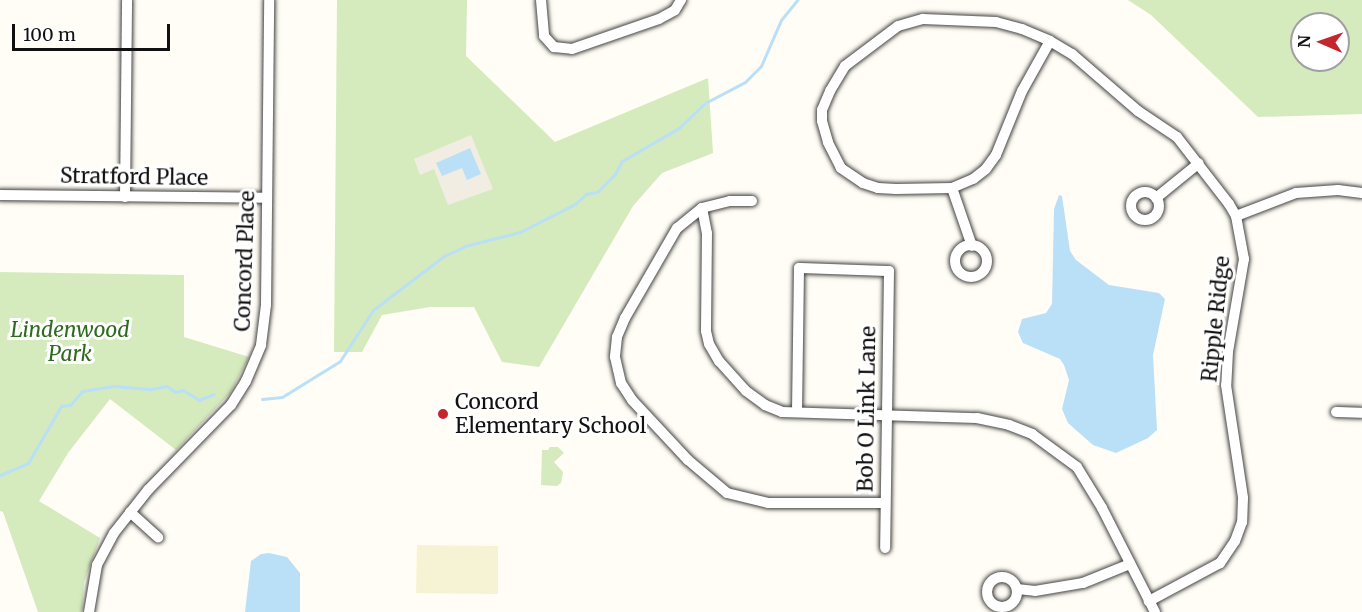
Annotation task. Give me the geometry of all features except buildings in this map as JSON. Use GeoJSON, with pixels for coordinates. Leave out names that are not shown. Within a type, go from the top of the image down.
{"type":"FeatureCollection","features":[{"type":"Feature","properties":{"kind":"street"},"geometry":{"type":"LineString","coordinates":[[125,197],[128,0]]}},
{"type":"Feature","properties":{"kind":"street","name":"Concord Place"},"geometry":{"type":"LineString","coordinates":[[90,612],[90,596],[105,548],[130,512],[170,466],[231,405],[253,367],[261,345],[265,319],[269,0]]}},
{"type":"Feature","properties":{"kind":"street"},"geometry":{"type":"LineString","coordinates":[[541,0],[542,28],[548,42],[564,49],[580,47],[659,19],[680,2]]}},
{"type":"Feature","properties":{"kind":"street","name":"Ripple Ridge"},"geometry":{"type":"LineString","coordinates":[[1050,41],[1022,91],[996,155],[986,169],[974,179],[952,188],[878,188],[863,183],[841,168],[828,142],[822,121],[822,110],[835,81],[845,66],[891,30],[910,21],[947,19],[996,22],[1022,28],[1050,41],[1072,54],[1138,111],[1177,137],[1199,163],[1236,216],[1243,247],[1243,270],[1228,352],[1226,385],[1243,498],[1242,522],[1235,541],[1220,562],[1149,601]]}},
{"type":"Feature","properties":{"kind":"street"},"geometry":{"type":"LineString","coordinates":[[1156,198],[1199,163]]}},
{"type":"Feature","properties":{"kind":"street"},"geometry":{"type":"LineString","coordinates":[[952,188],[972,246]]}},
{"type":"Feature","properties":{"kind":"street"},"geometry":{"type":"LineString","coordinates":[[1236,216],[1285,195],[1338,190],[1362,193]]}},
{"type":"Feature","properties":{"kind":"street","name":"Stratford Place"},"geometry":{"type":"LineString","coordinates":[[0,195],[267,198]]}},
{"type":"Feature","properties":{"kind":"street"},"geometry":{"type":"LineString","coordinates":[[752,201],[730,201],[702,208],[677,228],[625,318],[615,347],[615,363],[621,382],[632,400],[688,460],[727,493],[768,503],[885,503]]}},
{"type":"Feature","properties":{"kind":"street"},"geometry":{"type":"LineString","coordinates":[[702,208],[707,233],[706,331],[718,362],[758,400],[782,412],[977,418],[1009,425],[1043,441],[1077,467],[1095,495],[1155,612]]}},
{"type":"Feature","properties":{"kind":"street","name":"Bob O Link Lane"},"geometry":{"type":"LineString","coordinates":[[796,412],[799,268],[889,271],[880,415],[885,548]]}},
{"type":"Feature","properties":{"kind":"street"},"geometry":{"type":"LineString","coordinates":[[1336,412],[1362,413]]}},
{"type":"Feature","properties":{"kind":"street"},"geometry":{"type":"LineString","coordinates":[[130,512],[158,537]]}},
{"type":"Feature","properties":{"kind":"street"},"geometry":{"type":"LineString","coordinates":[[1017,589],[1035,591],[1083,583],[1130,564]]}},
{"type":"Feature","properties":{"kind":"shaded area"},"geometry":{"type":"Polygon","coordinates":[[[471,135],[493,189],[448,205],[434,169],[420,175],[414,159],[471,135]]]}},
{"type":"Feature","properties":{"kind":"shaded area"},"geometry":{"type":"Polygon","coordinates":[[[417,545],[498,546],[498,594],[416,593],[417,545]]]}},
{"type":"Feature","properties":{"kind":"green space"},"geometry":{"type":"Polygon","coordinates":[[[337,0],[467,0],[466,56],[555,142],[708,78],[713,153],[662,173],[633,206],[539,367],[502,362],[474,307],[430,307],[382,315],[362,352],[334,352],[337,0]]]}},
{"type":"Feature","properties":{"kind":"green space"},"geometry":{"type":"Polygon","coordinates":[[[1128,0],[1362,0],[1362,114],[1258,117],[1151,15],[1128,0]]]}},
{"type":"Feature","properties":{"kind":"green space","name":"Lindenwood Park"},"geometry":{"type":"Polygon","coordinates":[[[0,272],[184,275],[184,337],[249,357],[230,393],[176,450],[110,399],[68,453],[39,501],[100,538],[84,582],[82,612],[38,612],[3,512],[0,511],[0,272]]]}},
{"type":"Feature","properties":{"kind":"green space"},"geometry":{"type":"Polygon","coordinates":[[[550,447],[558,447],[564,453],[554,462],[563,472],[561,483],[557,486],[541,485],[542,450],[548,450],[550,447]]]}},
{"type":"Feature","properties":{"kind":"water"},"geometry":{"type":"Polygon","coordinates":[[[470,148],[481,174],[467,180],[462,168],[442,176],[436,163],[470,148]]]}},
{"type":"Feature","properties":{"kind":"water"},"geometry":{"type":"Polygon","coordinates":[[[1059,195],[1062,196],[1070,251],[1076,260],[1109,285],[1159,293],[1165,299],[1153,355],[1157,430],[1148,438],[1116,453],[1093,445],[1068,423],[1062,409],[1069,380],[1064,365],[1060,359],[1023,343],[1018,332],[1022,319],[1046,313],[1052,304],[1054,209],[1059,195]]]}},
{"type":"Feature","properties":{"kind":"water"},"geometry":{"type":"Polygon","coordinates":[[[269,553],[287,557],[300,573],[300,612],[245,612],[251,561],[261,554],[269,553]]]}},
{"type":"Feature","properties":{"kind":"waterway"},"geometry":{"type":"LineString","coordinates":[[262,399],[282,397],[340,361],[373,310],[444,256],[465,246],[520,232],[575,204],[586,194],[597,192],[615,174],[622,161],[679,128],[705,103],[745,82],[761,66],[781,20],[797,0]]}},
{"type":"Feature","properties":{"kind":"waterway"},"geometry":{"type":"LineString","coordinates":[[0,475],[28,463],[61,406],[70,405],[82,391],[114,386],[151,389],[167,386],[175,392],[183,390],[199,400],[214,394]]}},
{"type":"Feature","properties":{"kind":"place","name":"Concord Elementary School"},"geometry":{"type":"Point","coordinates":[443,414]}}]}
